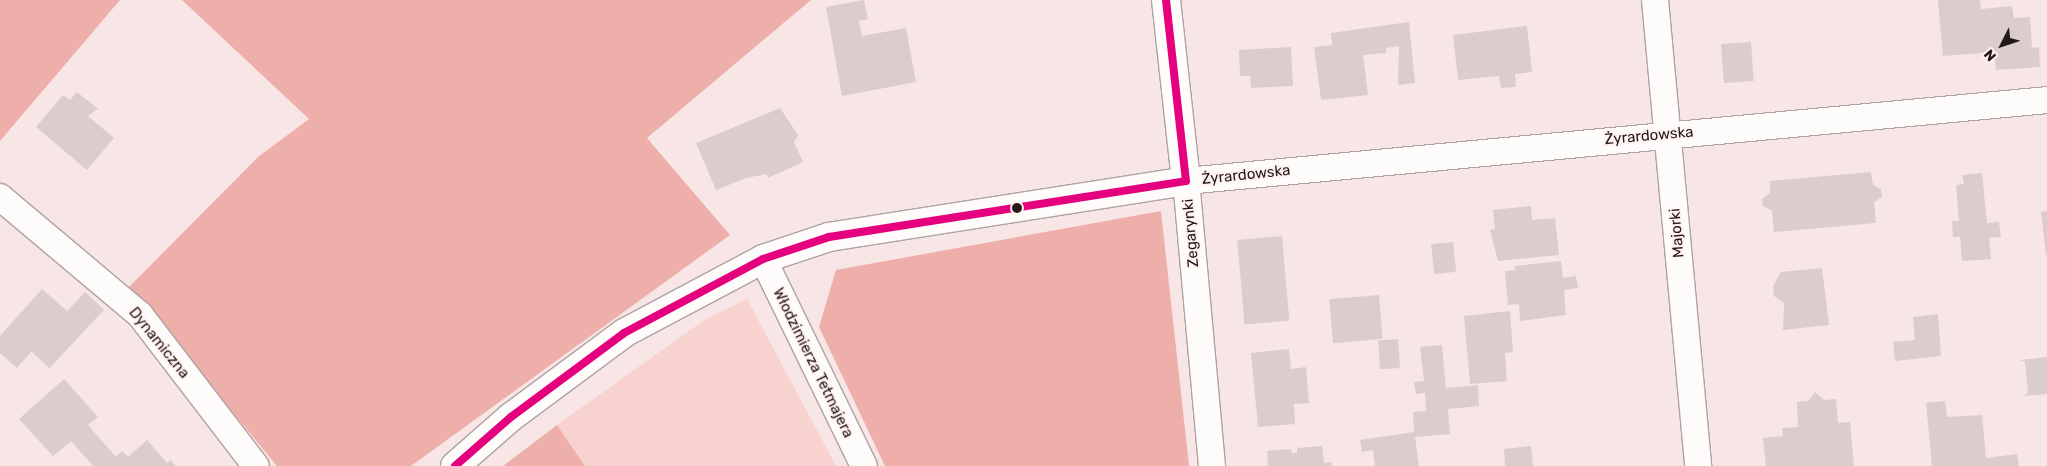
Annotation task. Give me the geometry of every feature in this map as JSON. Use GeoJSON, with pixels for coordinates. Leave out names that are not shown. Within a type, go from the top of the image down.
{"type":"FeatureCollection","features":[{"type":"Feature","properties":{"kind":"street","name":"Zegarynki"},"geometry":{"type":"LineString","coordinates":[[1166,0],[1186,181],[1212,466]]}},
{"type":"Feature","properties":{"kind":"street","name":"Majorki"},"geometry":{"type":"LineString","coordinates":[[1655,0],[1698,466]]}},
{"type":"Feature","properties":{"kind":"street","name":"Żyrardowska"},"geometry":{"type":"LineString","coordinates":[[455,466],[512,417],[624,333],[763,260],[828,237],[1186,181],[1668,134],[2047,100]]}},
{"type":"Feature","properties":{"kind":"street","name":"Dynamiczna"},"geometry":{"type":"LineString","coordinates":[[0,197],[140,315],[256,466]]}},
{"type":"Feature","properties":{"kind":"street","name":"Włodzimierza Tetmajera"},"geometry":{"type":"LineString","coordinates":[[763,260],[864,466]]}},
{"type":"Feature","properties":{"kind":"shaded area"},"geometry":{"type":"Polygon","coordinates":[[[0,0],[120,0],[0,141],[0,0]]]}},
{"type":"Feature","properties":{"kind":"shaded area"},"geometry":{"type":"Polygon","coordinates":[[[182,0],[811,0],[647,138],[730,235],[411,466],[277,466],[129,287],[258,157],[309,119],[182,0]]]}},
{"type":"Feature","properties":{"kind":"shaded area"},"geometry":{"type":"Polygon","coordinates":[[[1161,211],[1189,466],[885,466],[819,327],[836,270],[1161,211]]]}},
{"type":"Feature","properties":{"kind":"shaded area"},"geometry":{"type":"Polygon","coordinates":[[[747,299],[836,466],[585,466],[557,425],[706,319],[747,299]]]}},
{"type":"Feature","properties":{"kind":"shaded area"},"geometry":{"type":"Polygon","coordinates":[[[557,425],[585,466],[503,466],[557,425]]]}},
{"type":"Feature","properties":{"kind":"building"},"geometry":{"type":"Polygon","coordinates":[[[864,0],[868,19],[859,21],[862,36],[906,28],[916,82],[842,96],[826,7],[864,0]]]}},
{"type":"Feature","properties":{"kind":"building"},"geometry":{"type":"Polygon","coordinates":[[[1938,0],[1980,0],[1981,9],[2012,6],[2014,18],[2030,17],[2032,48],[2039,47],[2040,67],[1996,70],[1994,52],[1943,56],[1938,0]]]}},
{"type":"Feature","properties":{"kind":"building"},"geometry":{"type":"Polygon","coordinates":[[[1409,22],[1415,83],[1398,85],[1399,46],[1386,48],[1386,53],[1363,55],[1368,95],[1321,100],[1314,47],[1332,45],[1331,33],[1409,22]]]}},
{"type":"Feature","properties":{"kind":"building"},"geometry":{"type":"Polygon","coordinates":[[[1527,26],[1532,72],[1515,74],[1516,87],[1501,88],[1499,76],[1458,80],[1453,35],[1527,26]]]}},
{"type":"Feature","properties":{"kind":"building"},"geometry":{"type":"Polygon","coordinates":[[[1751,42],[1754,81],[1724,83],[1721,44],[1751,42]]]}},
{"type":"Feature","properties":{"kind":"building"},"geometry":{"type":"Polygon","coordinates":[[[1291,47],[1293,86],[1251,88],[1250,76],[1240,76],[1239,50],[1291,47]]]}},
{"type":"Feature","properties":{"kind":"building"},"geometry":{"type":"Polygon","coordinates":[[[77,92],[98,109],[88,116],[114,138],[87,170],[36,127],[63,95],[70,100],[77,92]]]}},
{"type":"Feature","properties":{"kind":"building"},"geometry":{"type":"Polygon","coordinates":[[[780,108],[798,135],[794,142],[803,162],[768,178],[766,174],[746,178],[716,190],[696,143],[780,108]]]}},
{"type":"Feature","properties":{"kind":"building"},"geometry":{"type":"Polygon","coordinates":[[[1871,172],[1873,185],[1881,189],[1882,197],[1874,202],[1876,223],[1774,232],[1772,211],[1763,206],[1762,199],[1770,193],[1770,181],[1871,172]]]}},
{"type":"Feature","properties":{"kind":"building"},"geometry":{"type":"Polygon","coordinates":[[[1982,173],[1987,223],[1999,222],[2001,237],[1989,238],[1991,259],[1962,261],[1960,237],[1953,237],[1952,221],[1959,221],[1956,185],[1964,184],[1962,175],[1982,173]]]}},
{"type":"Feature","properties":{"kind":"building"},"geometry":{"type":"Polygon","coordinates":[[[1531,206],[1532,220],[1555,218],[1559,255],[1498,261],[1490,230],[1495,229],[1493,210],[1531,206]]]}},
{"type":"Feature","properties":{"kind":"building"},"geometry":{"type":"Polygon","coordinates":[[[2047,211],[2047,255],[2046,255],[2041,212],[2047,211]]]}},
{"type":"Feature","properties":{"kind":"building"},"geometry":{"type":"Polygon","coordinates":[[[1282,236],[1289,321],[1245,325],[1237,240],[1282,236]]]}},
{"type":"Feature","properties":{"kind":"building"},"geometry":{"type":"Polygon","coordinates":[[[1453,242],[1456,272],[1434,274],[1431,244],[1453,242]]]}},
{"type":"Feature","properties":{"kind":"building"},"geometry":{"type":"Polygon","coordinates":[[[1561,261],[1563,278],[1576,276],[1578,288],[1564,290],[1566,315],[1520,321],[1519,304],[1508,305],[1505,271],[1515,270],[1515,266],[1561,261]]]}},
{"type":"Feature","properties":{"kind":"building"},"geometry":{"type":"Polygon","coordinates":[[[1822,268],[1829,325],[1783,330],[1784,303],[1774,296],[1773,286],[1781,272],[1822,268]]]}},
{"type":"Feature","properties":{"kind":"building"},"geometry":{"type":"Polygon","coordinates":[[[42,289],[67,311],[17,368],[0,353],[0,336],[42,289]]]}},
{"type":"Feature","properties":{"kind":"building"},"geometry":{"type":"Polygon","coordinates":[[[85,292],[104,310],[49,368],[30,351],[85,292]]]}},
{"type":"Feature","properties":{"kind":"building"},"geometry":{"type":"Polygon","coordinates":[[[1379,295],[1383,339],[1333,343],[1329,299],[1379,295]]]}},
{"type":"Feature","properties":{"kind":"building"},"geometry":{"type":"Polygon","coordinates":[[[1510,311],[1513,352],[1505,353],[1507,381],[1470,384],[1464,316],[1510,311]]]}},
{"type":"Feature","properties":{"kind":"building"},"geometry":{"type":"Polygon","coordinates":[[[1938,314],[1941,356],[1895,361],[1893,342],[1915,340],[1913,317],[1938,314]]]}},
{"type":"Feature","properties":{"kind":"building"},"geometry":{"type":"Polygon","coordinates":[[[1398,339],[1400,368],[1380,369],[1378,340],[1398,339]]]}},
{"type":"Feature","properties":{"kind":"building"},"geometry":{"type":"Polygon","coordinates":[[[1442,345],[1446,388],[1478,385],[1479,406],[1448,409],[1450,434],[1415,437],[1419,466],[1375,466],[1373,450],[1362,452],[1360,440],[1414,432],[1413,412],[1426,411],[1425,393],[1416,394],[1414,382],[1424,381],[1420,347],[1442,345]]]}},
{"type":"Feature","properties":{"kind":"building"},"geometry":{"type":"Polygon","coordinates":[[[1289,349],[1291,369],[1306,367],[1309,403],[1294,404],[1295,424],[1258,427],[1251,353],[1289,349]]]}},
{"type":"Feature","properties":{"kind":"building"},"geometry":{"type":"Polygon","coordinates":[[[2047,357],[2047,394],[2023,396],[2028,393],[2025,362],[2020,360],[2047,357]]]}},
{"type":"Feature","properties":{"kind":"building"},"geometry":{"type":"Polygon","coordinates":[[[64,379],[98,417],[88,425],[116,457],[122,451],[128,457],[147,440],[167,463],[170,460],[176,466],[93,466],[71,441],[53,456],[19,419],[64,379]]]}},
{"type":"Feature","properties":{"kind":"building"},"geometry":{"type":"Polygon","coordinates":[[[1815,392],[1824,400],[1836,399],[1838,423],[1850,422],[1854,466],[1766,466],[1763,438],[1783,436],[1782,428],[1798,427],[1797,402],[1808,401],[1815,392]]]}},
{"type":"Feature","properties":{"kind":"building"},"geometry":{"type":"Polygon","coordinates":[[[1945,401],[1947,417],[1982,415],[1986,458],[2017,454],[2019,466],[1932,466],[1926,403],[1945,401]]]}},
{"type":"Feature","properties":{"kind":"building"},"geometry":{"type":"Polygon","coordinates":[[[1322,446],[1324,463],[1331,462],[1332,466],[1268,466],[1267,451],[1291,449],[1292,453],[1297,453],[1297,448],[1322,446]]]}},
{"type":"Feature","properties":{"kind":"building"},"geometry":{"type":"Polygon","coordinates":[[[1531,446],[1533,466],[1505,466],[1504,449],[1531,446]]]}},
{"type":"Feature","properties":{"kind":"transit line"},"geometry":{"type":"LineString","coordinates":[[1166,0],[1186,181]]}},
{"type":"Feature","properties":{"kind":"transit line"},"geometry":{"type":"LineString","coordinates":[[455,466],[511,417],[624,333],[763,259],[829,237],[1186,181]]}}]}
